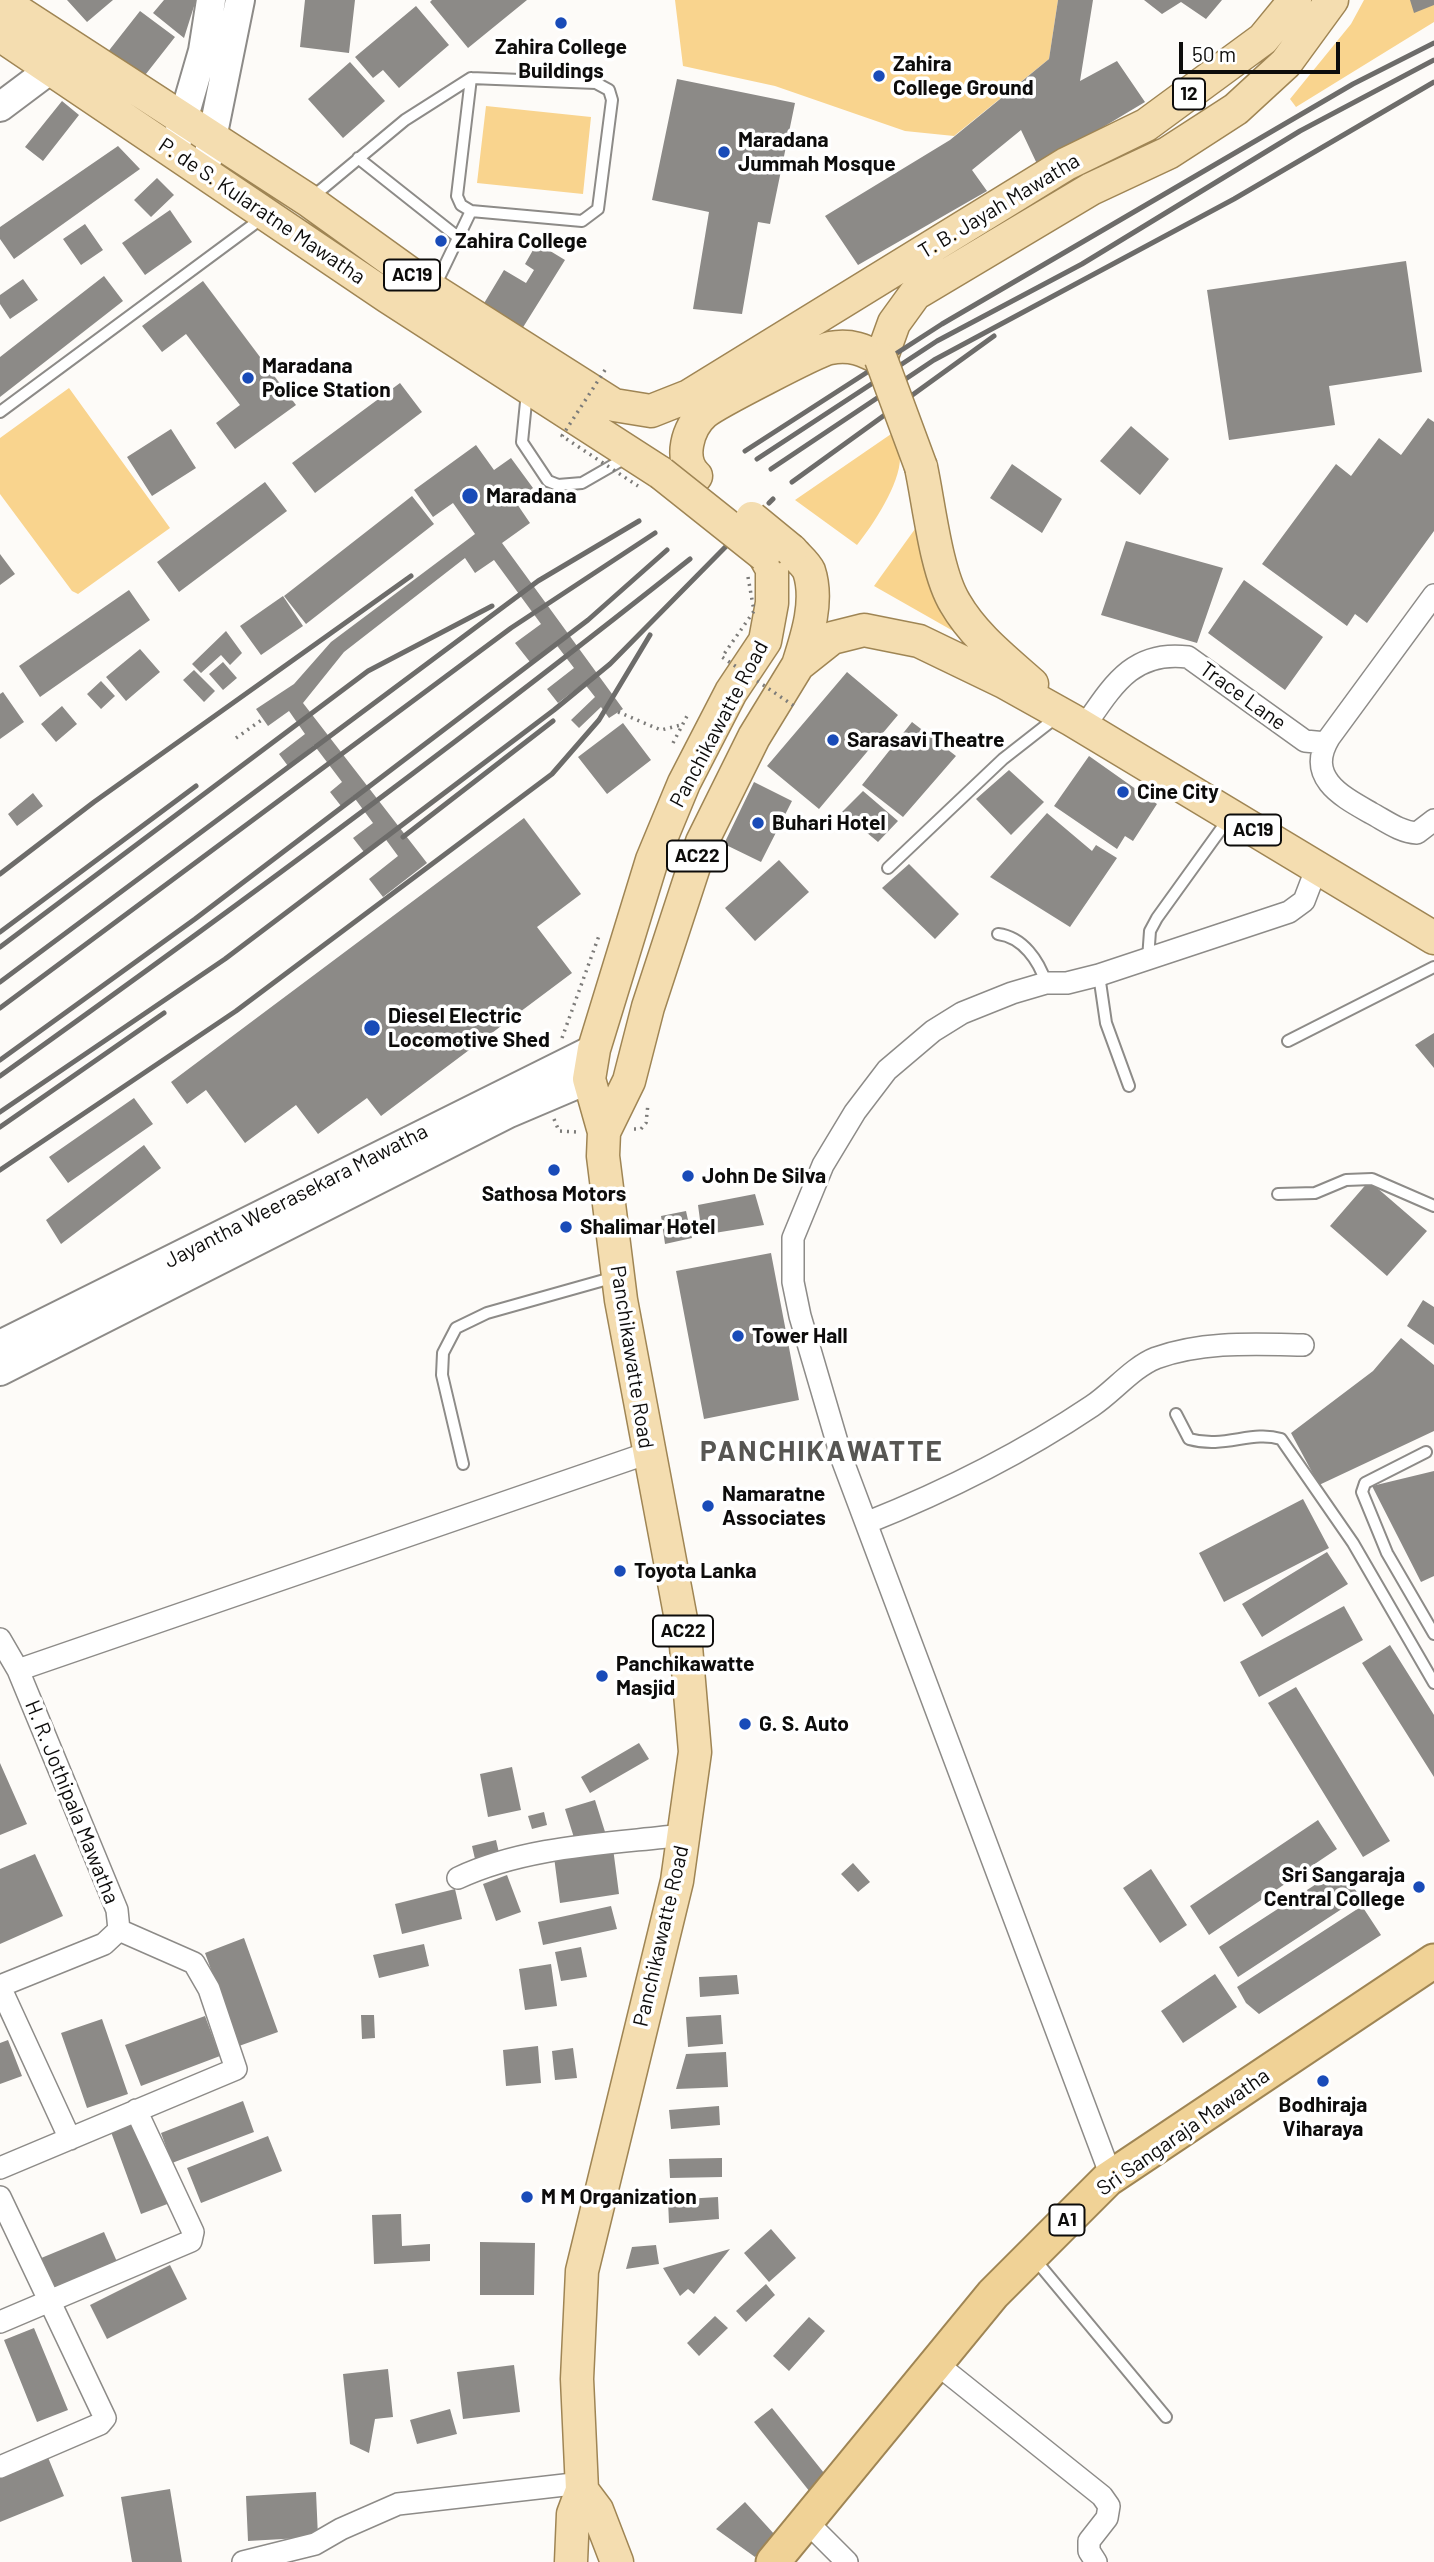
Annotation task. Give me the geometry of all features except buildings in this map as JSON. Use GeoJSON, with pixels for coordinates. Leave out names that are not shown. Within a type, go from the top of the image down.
{"type":"FeatureCollection","features":[{"type":"Feature","properties":{"kind":"highway","name":"Sri Sangaraja Mawatha"},"geometry":{"type":"LineString","coordinates":[[773,2562],[993,2294],[1111,2176],[1434,1961]]}},
{"type":"Feature","properties":{"kind":"main road","name":"P. de S. Kularatne Mawatha"},"geometry":{"type":"LineString","coordinates":[[0,0],[308,200],[433,290],[614,405],[651,411],[696,405]]}},
{"type":"Feature","properties":{"kind":"main road"},"geometry":{"type":"LineString","coordinates":[[174,150],[203,51],[211,0]]}},
{"type":"Feature","properties":{"kind":"main road"},"geometry":{"type":"LineString","coordinates":[[204,172],[214,139],[240,0]]}},
{"type":"Feature","properties":{"kind":"main road","name":"T. B. Jayah Mawatha"},"geometry":{"type":"LineString","coordinates":[[696,405],[1066,164],[1146,125],[1263,39],[1295,0]]}},
{"type":"Feature","properties":{"kind":"main road","name":"T. B. Jayah Mawatha"},"geometry":{"type":"LineString","coordinates":[[881,359],[894,323],[915,294],[1091,189],[1168,153],[1236,109],[1286,63],[1332,0]]}},
{"type":"Feature","properties":{"kind":"main road","name":"P. de S. Kularatne Mawatha"},"geometry":{"type":"LineString","coordinates":[[0,36],[174,150],[527,399],[622,461],[764,563]]}},
{"type":"Feature","properties":{"kind":"main road"},"geometry":{"type":"LineString","coordinates":[[0,107],[52,68]]}},
{"type":"Feature","properties":{"kind":"main road"},"geometry":{"type":"LineString","coordinates":[[1212,77],[1236,109]]}},
{"type":"Feature","properties":{"kind":"main road"},"geometry":{"type":"LineString","coordinates":[[764,563],[688,465],[687,437],[696,405],[828,348],[857,346],[881,359],[921,467],[943,568],[954,601],[984,643],[1072,720]]}},
{"type":"Feature","properties":{"kind":"main road","name":"Panchikawatte Road"},"geometry":{"type":"LineString","coordinates":[[604,1132],[629,1081],[648,1007],[702,842],[754,737],[798,665],[810,629],[812,589],[809,569],[764,563]]}},
{"type":"Feature","properties":{"kind":"main road","name":"Panchikawatte Road"},"geometry":{"type":"LineString","coordinates":[[571,2562],[573,2514],[582,2487],[577,2356],[582,2272],[677,1881],[695,1752],[687,1660],[618,1276],[603,1156],[604,1132],[591,1064],[652,860],[684,783],[713,726],[731,692],[765,640],[772,592],[772,569],[764,563]]}},
{"type":"Feature","properties":{"kind":"main road","name":"Panchikawatte Road"},"geometry":{"type":"LineString","coordinates":[[798,665],[832,638],[863,630],[919,641],[1004,682],[1072,720]]}},
{"type":"Feature","properties":{"kind":"main road","name":"AC19"},"geometry":{"type":"LineString","coordinates":[[1072,720],[1434,938]]}},
{"type":"Feature","properties":{"kind":"main road","name":"Jayantha Weerasekara Mawatha"},"geometry":{"type":"LineString","coordinates":[[0,1371],[548,1095],[591,1064]]}},
{"type":"Feature","properties":{"kind":"main road","name":"Jayantha Weerasekara Mawatha"},"geometry":{"type":"LineString","coordinates":[[0,1345],[591,1064]]}},
{"type":"Feature","properties":{"kind":"main road"},"geometry":{"type":"LineString","coordinates":[[582,2487],[597,2510],[617,2562]]}},
{"type":"Feature","properties":{"kind":"street"},"geometry":{"type":"LineString","coordinates":[[1434,595],[1315,742],[1327,782],[1337,794],[1410,833],[1424,830],[1434,820]]}},
{"type":"Feature","properties":{"kind":"street","name":"Trace Lane"},"geometry":{"type":"LineString","coordinates":[[1072,720],[1105,696],[1142,661],[1165,654],[1188,657],[1315,742]]}},
{"type":"Feature","properties":{"kind":"street"},"geometry":{"type":"LineString","coordinates":[[1111,2176],[842,1459],[800,1316],[793,1282],[793,1238],[823,1165],[855,1112],[887,1070],[933,1031],[961,1013],[1046,983],[1067,984],[1099,975],[1289,912],[1304,901],[1317,867]]}},
{"type":"Feature","properties":{"kind":"street"},"geometry":{"type":"LineString","coordinates":[[866,1522],[958,1483],[1091,1406],[1154,1359],[1223,1343],[1303,1345]]}},
{"type":"Feature","properties":{"kind":"street"},"geometry":{"type":"LineString","coordinates":[[18,1670],[648,1453]]}},
{"type":"Feature","properties":{"kind":"street","name":"H. R. Jothipala Mawatha"},"geometry":{"type":"LineString","coordinates":[[0,1639],[18,1670],[117,1910],[119,1930],[104,1944],[0,1987]]}},
{"type":"Feature","properties":{"kind":"street"},"geometry":{"type":"LineString","coordinates":[[458,1878],[476,1869],[551,1851],[683,1835]]}},
{"type":"Feature","properties":{"kind":"street"},"geometry":{"type":"LineString","coordinates":[[0,2168],[236,2069],[209,1989],[194,1964],[119,1930]]}},
{"type":"Feature","properties":{"kind":"street"},"geometry":{"type":"LineString","coordinates":[[0,1987],[70,2138]]}},
{"type":"Feature","properties":{"kind":"street"},"geometry":{"type":"LineString","coordinates":[[0,2322],[191,2241],[193,2232],[136,2110]]}},
{"type":"Feature","properties":{"kind":"street"},"geometry":{"type":"LineString","coordinates":[[0,2197],[105,2418],[100,2424],[0,2467]]}},
{"type":"Feature","properties":{"kind":"street"},"geometry":{"type":"LineString","coordinates":[[937,2364],[1102,2496],[1109,2506],[1107,2518],[1089,2540],[1089,2551],[1096,2562]]}},
{"type":"Feature","properties":{"kind":"street"},"geometry":{"type":"LineString","coordinates":[[243,2562],[315,2544],[341,2529],[398,2504],[582,2487]]}},
{"type":"Feature","properties":{"kind":"street"},"geometry":{"type":"LineString","coordinates":[[807,2522],[847,2562]]}},
{"type":"Feature","properties":{"kind":"lane"},"geometry":{"type":"LineString","coordinates":[[308,200],[405,120],[471,78],[596,83],[609,90],[612,100],[598,209],[590,217],[582,221],[471,211],[461,205],[457,196],[471,78]]}},
{"type":"Feature","properties":{"kind":"lane"},"geometry":{"type":"LineString","coordinates":[[358,158],[459,238]]}},
{"type":"Feature","properties":{"kind":"lane"},"geometry":{"type":"LineString","coordinates":[[433,290],[471,211]]}},
{"type":"Feature","properties":{"kind":"lane"},"geometry":{"type":"LineString","coordinates":[[0,412],[267,215]]}},
{"type":"Feature","properties":{"kind":"lane"},"geometry":{"type":"LineString","coordinates":[[527,399],[524,449],[548,481],[558,485],[582,483],[622,461]]}},
{"type":"Feature","properties":{"kind":"lane"},"geometry":{"type":"LineString","coordinates":[[888,868],[1003,759],[1072,720]]}},
{"type":"Feature","properties":{"kind":"lane"},"geometry":{"type":"LineString","coordinates":[[1148,960],[1150,932],[1157,918],[1230,816]]}},
{"type":"Feature","properties":{"kind":"lane"},"geometry":{"type":"LineString","coordinates":[[998,934],[1008,935],[1039,962],[1046,983]]}},
{"type":"Feature","properties":{"kind":"lane"},"geometry":{"type":"LineString","coordinates":[[1288,1041],[1434,967]]}},
{"type":"Feature","properties":{"kind":"lane"},"geometry":{"type":"LineString","coordinates":[[1099,975],[1106,1023],[1129,1086]]}},
{"type":"Feature","properties":{"kind":"lane"},"geometry":{"type":"LineString","coordinates":[[1278,1194],[1315,1193],[1346,1180],[1372,1180],[1434,1206]]}},
{"type":"Feature","properties":{"kind":"lane"},"geometry":{"type":"LineString","coordinates":[[463,1464],[442,1375],[443,1353],[456,1328],[500,1309],[618,1276]]}},
{"type":"Feature","properties":{"kind":"lane"},"geometry":{"type":"LineString","coordinates":[[1176,1414],[1189,1439],[1209,1445],[1267,1435],[1280,1439],[1353,1543],[1434,1683]]}},
{"type":"Feature","properties":{"kind":"lane"},"geometry":{"type":"LineString","coordinates":[[1426,1452],[1365,1483],[1362,1492],[1387,1553],[1434,1634]]}},
{"type":"Feature","properties":{"kind":"lane"},"geometry":{"type":"LineString","coordinates":[[1032,2255],[1166,2417]]}},
{"type":"Feature","properties":{"kind":"path"},"geometry":{"type":"LineString","coordinates":[[605,370],[562,436],[653,485]]}},
{"type":"Feature","properties":{"kind":"path"},"geometry":{"type":"LineString","coordinates":[[527,399],[622,461],[653,485]]}},
{"type":"Feature","properties":{"kind":"path"},"geometry":{"type":"LineString","coordinates":[[721,666],[757,612],[764,563]]}},
{"type":"Feature","properties":{"kind":"path"},"geometry":{"type":"LineString","coordinates":[[764,563],[754,611],[722,657],[797,708]]}},
{"type":"Feature","properties":{"kind":"path"},"geometry":{"type":"LineString","coordinates":[[787,709],[795,698]]}},
{"type":"Feature","properties":{"kind":"path"},"geometry":{"type":"LineString","coordinates":[[670,748],[691,709]]}},
{"type":"Feature","properties":{"kind":"path"},"geometry":{"type":"LineString","coordinates":[[618,712],[661,730],[681,725]]}},
{"type":"Feature","properties":{"kind":"path"},"geometry":{"type":"LineString","coordinates":[[236,738],[263,719]]}},
{"type":"Feature","properties":{"kind":"path"},"geometry":{"type":"LineString","coordinates":[[553,1044],[561,1039],[603,924]]}},
{"type":"Feature","properties":{"kind":"path"},"geometry":{"type":"LineString","coordinates":[[548,1095],[559,1130],[604,1132],[641,1129],[646,1123],[649,1099]]}},
{"type":"Feature","properties":{"kind":"shaded area","name":"Zahira College Ground"},"geometry":{"type":"Polygon","coordinates":[[[675,0],[1058,0],[1049,59],[954,136],[905,131],[775,86],[683,66],[675,0]]]}},
{"type":"Feature","properties":{"kind":"shaded area"},"geometry":{"type":"Polygon","coordinates":[[[1364,0],[1434,0],[1434,22],[1296,107],[1290,99],[1351,24],[1364,0]]]}},
{"type":"Feature","properties":{"kind":"shaded area"},"geometry":{"type":"Polygon","coordinates":[[[486,106],[591,117],[583,194],[477,183],[486,106]]]}},
{"type":"Feature","properties":{"kind":"shaded area"},"geometry":{"type":"Polygon","coordinates":[[[69,388],[170,528],[78,594],[72,591],[0,494],[0,438],[69,388]]]}},
{"type":"Feature","properties":{"kind":"shaded area"},"geometry":{"type":"Polygon","coordinates":[[[894,432],[900,458],[896,480],[878,516],[857,545],[795,500],[894,432]]]}},
{"type":"Feature","properties":{"kind":"shaded area"},"geometry":{"type":"Polygon","coordinates":[[[920,522],[969,640],[874,586],[920,522]]]}},
{"type":"Feature","properties":{"kind":"railway"},"geometry":{"type":"LineString","coordinates":[[745,451],[942,324],[1353,84],[1434,43]]}},
{"type":"Feature","properties":{"kind":"railway"},"geometry":{"type":"LineString","coordinates":[[757,459],[937,341],[1082,264],[1300,131],[1434,60]]}},
{"type":"Feature","properties":{"kind":"railway"},"geometry":{"type":"LineString","coordinates":[[771,469],[934,360],[1234,199],[1434,82]]}},
{"type":"Feature","properties":{"kind":"railway"},"geometry":{"type":"LineString","coordinates":[[792,482],[994,336]]}},
{"type":"Feature","properties":{"kind":"railway"},"geometry":{"type":"LineString","coordinates":[[769,503],[773,499]]}},
{"type":"Feature","properties":{"kind":"railway"},"geometry":{"type":"LineString","coordinates":[[0,1112],[225,959],[554,710],[610,664],[753,519]]}},
{"type":"Feature","properties":{"kind":"railway"},"geometry":{"type":"LineString","coordinates":[[0,982],[538,581],[639,521]]}},
{"type":"Feature","properties":{"kind":"railway"},"geometry":{"type":"LineString","coordinates":[[0,1008],[511,628],[655,533]]}},
{"type":"Feature","properties":{"kind":"railway"},"geometry":{"type":"LineString","coordinates":[[0,1060],[195,919],[588,620],[667,550]]}},
{"type":"Feature","properties":{"kind":"railway"},"geometry":{"type":"LineString","coordinates":[[0,1076],[348,822],[690,559]]}},
{"type":"Feature","properties":{"kind":"railway"},"geometry":{"type":"LineString","coordinates":[[0,874],[94,802],[411,576]]}},
{"type":"Feature","properties":{"kind":"railway"},"geometry":{"type":"LineString","coordinates":[[0,947],[368,671],[492,606]]}},
{"type":"Feature","properties":{"kind":"railway"},"geometry":{"type":"LineString","coordinates":[[0,1170],[236,1011],[552,774],[599,720],[650,635]]}},
{"type":"Feature","properties":{"kind":"railway"},"geometry":{"type":"LineString","coordinates":[[403,837],[553,721]]}},
{"type":"Feature","properties":{"kind":"railway"},"geometry":{"type":"LineString","coordinates":[[0,932],[196,786]]}},
{"type":"Feature","properties":{"kind":"railway"},"geometry":{"type":"LineString","coordinates":[[0,1127],[164,1013]]}},
{"type":"Feature","properties":{"kind":"place","name":"Zahira College Buildings"},"geometry":{"type":"Point","coordinates":[561,23]}},
{"type":"Feature","properties":{"kind":"place","name":"Zahira College Ground"},"geometry":{"type":"Point","coordinates":[879,76]}},
{"type":"Feature","properties":{"kind":"place","name":"Maradana Jummah Mosque"},"geometry":{"type":"Point","coordinates":[724,152]}},
{"type":"Feature","properties":{"kind":"place","name":"Zahira College"},"geometry":{"type":"Point","coordinates":[441,241]}},
{"type":"Feature","properties":{"kind":"place","name":"Maradana Police Station"},"geometry":{"type":"Point","coordinates":[248,378]}},
{"type":"Feature","properties":{"kind":"place","name":"Maradana"},"geometry":{"type":"Point","coordinates":[470,496]}},
{"type":"Feature","properties":{"kind":"place","name":"Sarasavi Theatre"},"geometry":{"type":"Point","coordinates":[833,740]}},
{"type":"Feature","properties":{"kind":"place","name":"Cine City"},"geometry":{"type":"Point","coordinates":[1123,792]}},
{"type":"Feature","properties":{"kind":"place","name":"Buhari Hotel"},"geometry":{"type":"Point","coordinates":[758,823]}},
{"type":"Feature","properties":{"kind":"place","name":"Diesel Electric Locomotive Shed"},"geometry":{"type":"Point","coordinates":[372,1028]}},
{"type":"Feature","properties":{"kind":"place","name":"Sathosa Motors"},"geometry":{"type":"Point","coordinates":[554,1170]}},
{"type":"Feature","properties":{"kind":"place","name":"John De Silva"},"geometry":{"type":"Point","coordinates":[688,1176]}},
{"type":"Feature","properties":{"kind":"place","name":"Shalimar Hotel"},"geometry":{"type":"Point","coordinates":[566,1227]}},
{"type":"Feature","properties":{"kind":"place","name":"Tower Hall"},"geometry":{"type":"Point","coordinates":[738,1336]}},
{"type":"Feature","properties":{"kind":"place","name":"Namaratne Associates"},"geometry":{"type":"Point","coordinates":[708,1506]}},
{"type":"Feature","properties":{"kind":"place","name":"Toyota Lanka"},"geometry":{"type":"Point","coordinates":[620,1571]}},
{"type":"Feature","properties":{"kind":"place","name":"Panchikawatte Masjid"},"geometry":{"type":"Point","coordinates":[602,1676]}},
{"type":"Feature","properties":{"kind":"place","name":"G. S. Auto"},"geometry":{"type":"Point","coordinates":[745,1724]}},
{"type":"Feature","properties":{"kind":"place","name":"Sri Sangaraja Central College"},"geometry":{"type":"Point","coordinates":[1419,1887]}},
{"type":"Feature","properties":{"kind":"place","name":"Bodhiraja Viharaya"},"geometry":{"type":"Point","coordinates":[1323,2081]}},
{"type":"Feature","properties":{"kind":"place","name":"M M Organization"},"geometry":{"type":"Point","coordinates":[527,2197]}},
{"type":"Feature","properties":{"kind":"district","name":"PANCHIKAWATTE"},"geometry":{"type":"Point","coordinates":[822,1452]}}]}
